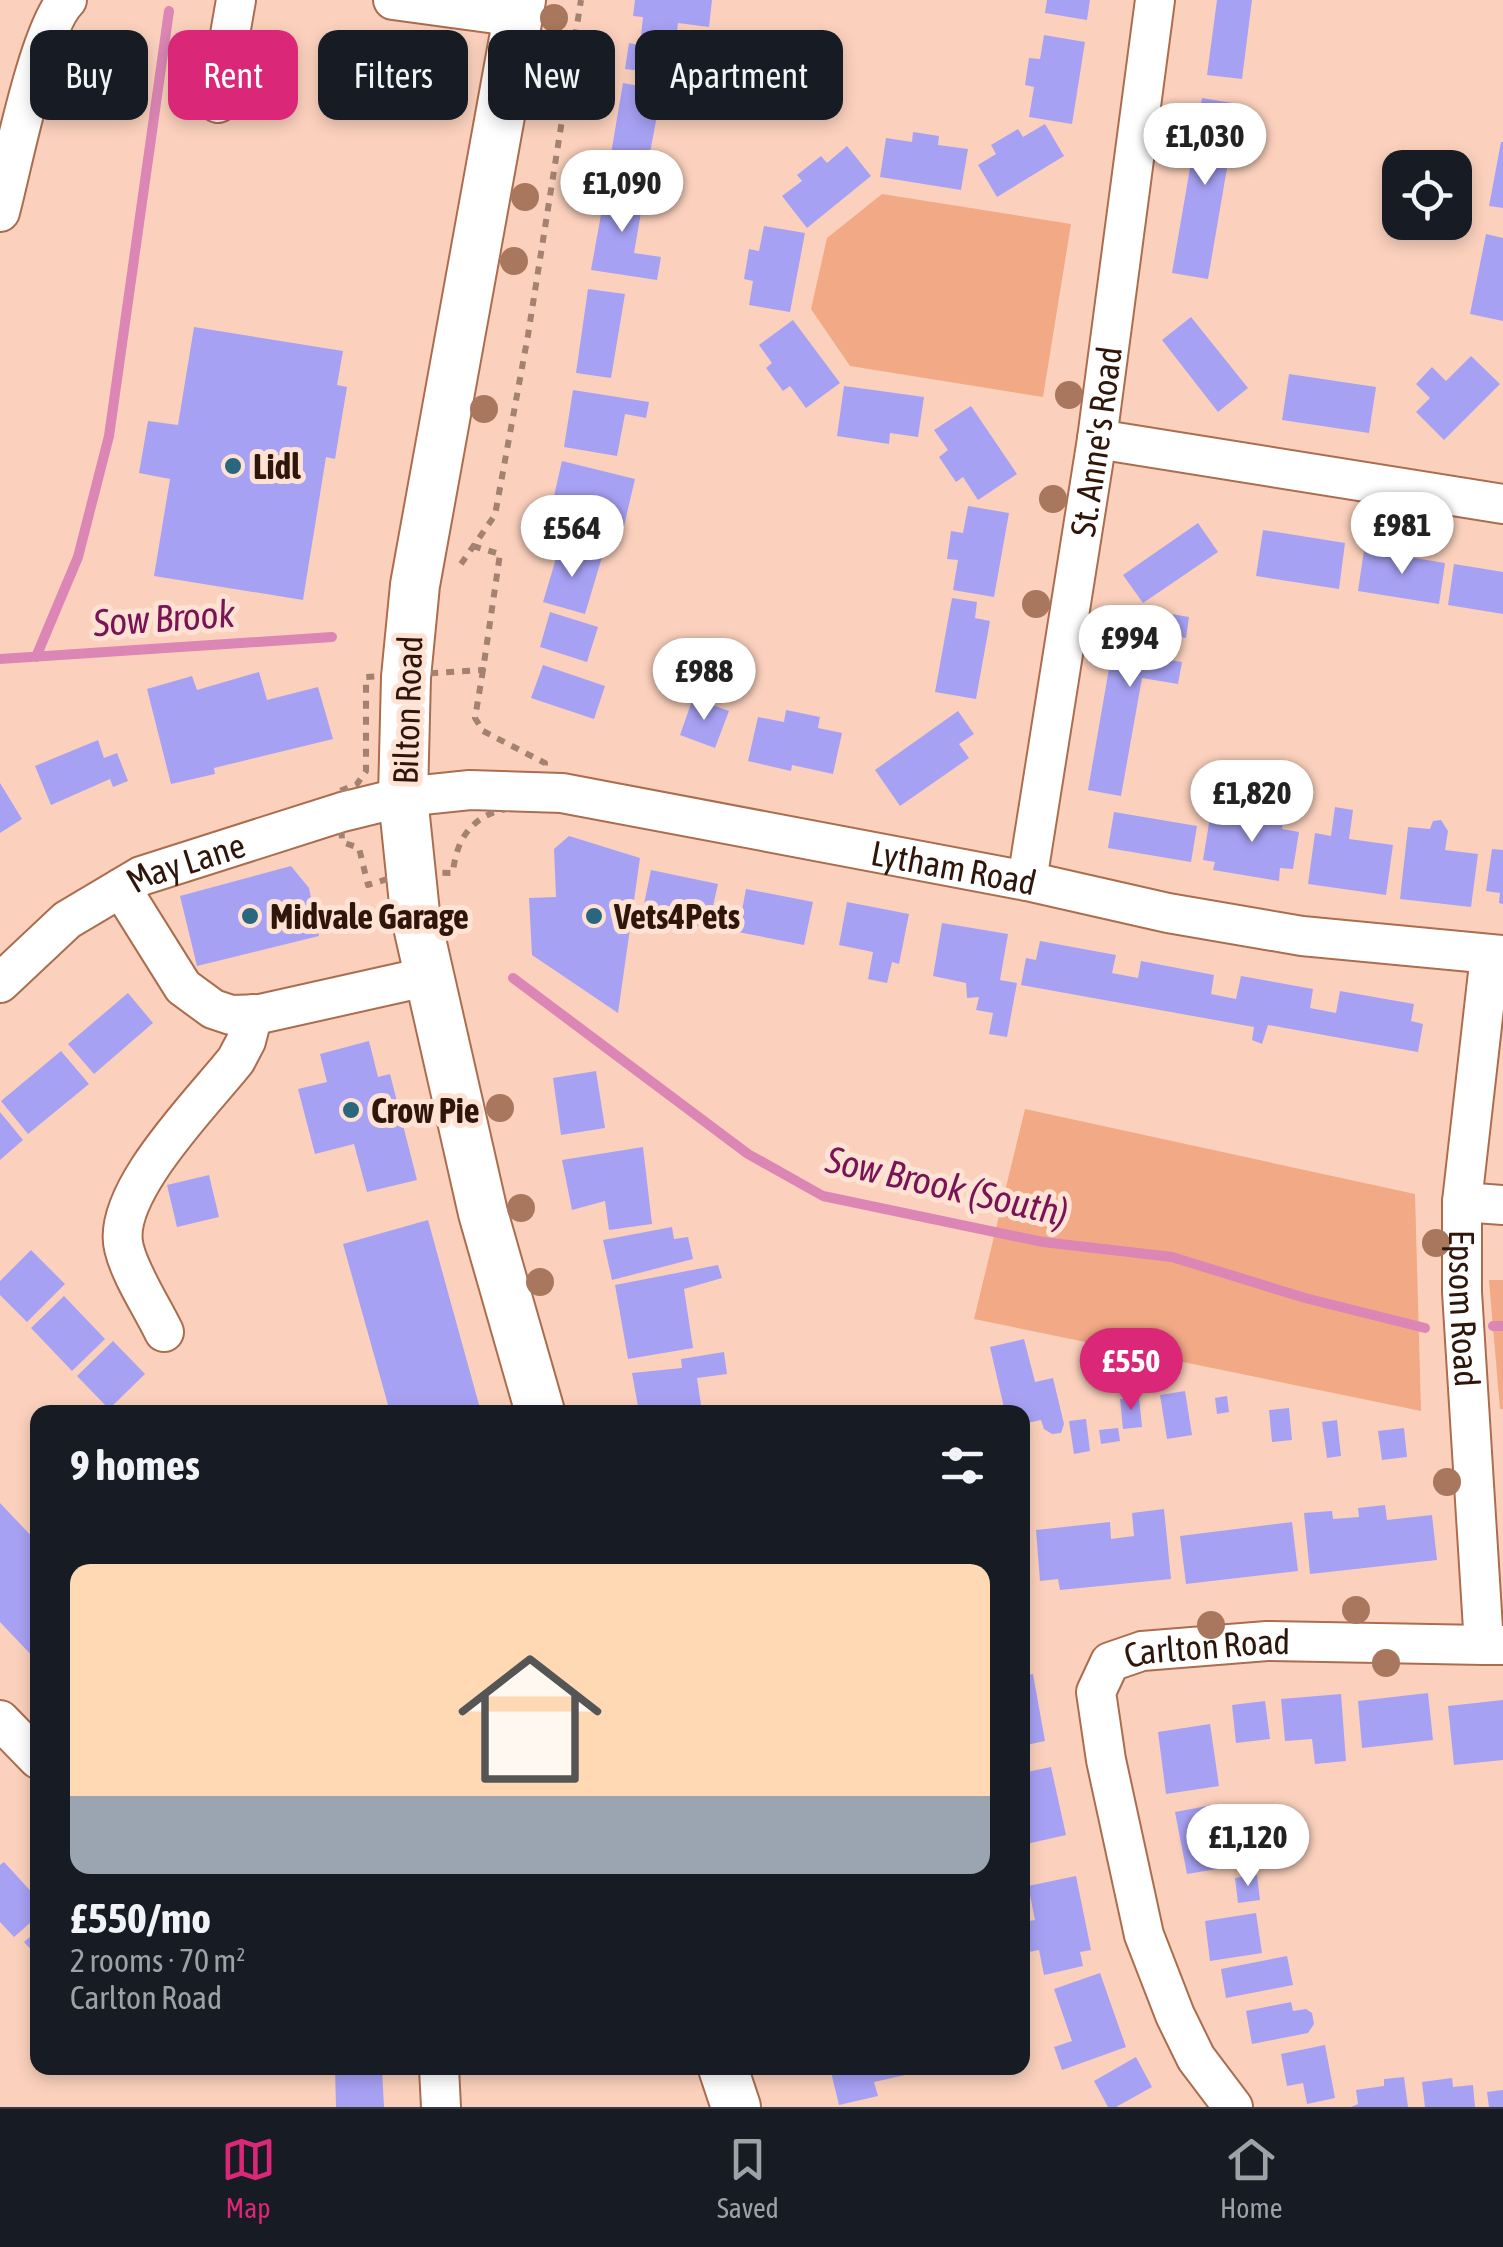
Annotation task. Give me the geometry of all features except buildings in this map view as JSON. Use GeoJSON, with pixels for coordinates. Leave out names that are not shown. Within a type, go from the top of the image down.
{"type":"FeatureCollection","features":[{"type":"Feature","properties":{"kind":"main road","name":"Bilton Road"},"geometry":{"type":"LineString","coordinates":[[519,8],[415,586],[406,676],[403,797],[415,914],[483,1213],[538,1405]]}},
{"type":"Feature","properties":{"kind":"main road"},"geometry":{"type":"LineString","coordinates":[[726,2075],[736,2107]]}},
{"type":"Feature","properties":{"kind":"street"},"geometry":{"type":"LineString","coordinates":[[0,212],[45,40],[58,8],[67,0]]}},
{"type":"Feature","properties":{"kind":"street"},"geometry":{"type":"LineString","coordinates":[[231,30],[236,0]]}},
{"type":"Feature","properties":{"kind":"street"},"geometry":{"type":"LineString","coordinates":[[393,0],[437,8],[519,8]]}},
{"type":"Feature","properties":{"kind":"street","name":"St. Anne's Road"},"geometry":{"type":"LineString","coordinates":[[1026,881],[1097,439],[1155,0]]}},
{"type":"Feature","properties":{"kind":"street"},"geometry":{"type":"LineString","coordinates":[[1097,439],[1503,504]]}},
{"type":"Feature","properties":{"kind":"street","name":"Lytham Road"},"geometry":{"type":"LineString","coordinates":[[403,797],[470,790],[562,793],[1026,881],[1168,914],[1302,936],[1497,955]]}},
{"type":"Feature","properties":{"kind":"street","name":"May Lane"},"geometry":{"type":"LineString","coordinates":[[0,984],[67,920],[141,876],[342,812],[403,797]]}},
{"type":"Feature","properties":{"kind":"street"},"geometry":{"type":"LineString","coordinates":[[121,888],[183,987],[213,1009],[231,1015],[254,1014],[430,976]]}},
{"type":"Feature","properties":{"kind":"street","name":"Epsom Road"},"geometry":{"type":"LineString","coordinates":[[1494,1645],[1462,1292],[1462,1202],[1497,955]]}},
{"type":"Feature","properties":{"kind":"street"},"geometry":{"type":"LineString","coordinates":[[164,1332],[124,1248],[122,1222],[140,1180],[236,1060],[254,1014]]}},
{"type":"Feature","properties":{"kind":"street"},"geometry":{"type":"LineString","coordinates":[[1462,1202],[1503,1205]]}},
{"type":"Feature","properties":{"kind":"street","name":"Carlton Road"},"geometry":{"type":"LineString","coordinates":[[1234,2107],[1196,2058],[1174,2015],[1144,1936],[1106,1760],[1096,1692],[1110,1662],[1142,1652],[1268,1641],[1494,1645]]}},
{"type":"Feature","properties":{"kind":"street"},"geometry":{"type":"LineString","coordinates":[[0,1720],[30,1751]]}},
{"type":"Feature","properties":{"kind":"street"},"geometry":{"type":"LineString","coordinates":[[439,2075],[441,2107]]}},
{"type":"Feature","properties":{"kind":"path"},"geometry":{"type":"LineString","coordinates":[[455,572],[495,515],[582,0]]}},
{"type":"Feature","properties":{"kind":"path"},"geometry":{"type":"LineString","coordinates":[[473,546],[500,554],[483,670]]}},
{"type":"Feature","properties":{"kind":"shaded area"},"geometry":{"type":"Polygon","coordinates":[[[882,194],[1071,224],[1043,397],[850,366],[811,309],[827,238],[882,194]]]}},
{"type":"Feature","properties":{"kind":"shaded area"},"geometry":{"type":"Polygon","coordinates":[[[1025,1109],[1415,1194],[1421,1411],[974,1319],[1025,1109]]]}},
{"type":"Feature","properties":{"kind":"shaded area"},"geometry":{"type":"Polygon","coordinates":[[[1489,1280],[1503,1280],[1503,1409],[1500,1409],[1489,1280]]]}},
{"type":"Feature","properties":{"kind":"waterway"},"geometry":{"type":"LineString","coordinates":[[36,657],[78,557],[109,436],[169,11]]}},
{"type":"Feature","properties":{"kind":"waterway","name":"Sow Brook"},"geometry":{"type":"LineString","coordinates":[[0,659],[332,637]]}},
{"type":"Feature","properties":{"kind":"waterway","name":"Sow Brook (South)"},"geometry":{"type":"LineString","coordinates":[[513,978],[748,1154],[823,1196],[1043,1242],[1172,1257],[1305,1298],[1425,1328]]}},
{"type":"Feature","properties":{"kind":"waterway","name":"Sow Brook (South)"},"geometry":{"type":"LineString","coordinates":[[1493,1326],[1503,1326]]}},
{"type":"Feature","properties":{"kind":"place","name":"Lidl"},"geometry":{"type":"Point","coordinates":[233,466]}},
{"type":"Feature","properties":{"kind":"place","name":"Midvale Garage"},"geometry":{"type":"Point","coordinates":[250,916]}},
{"type":"Feature","properties":{"kind":"place","name":"Vets4Pets"},"geometry":{"type":"Point","coordinates":[594,916]}},
{"type":"Feature","properties":{"kind":"place","name":"Crow Pie"},"geometry":{"type":"Point","coordinates":[351,1110]}}]}
